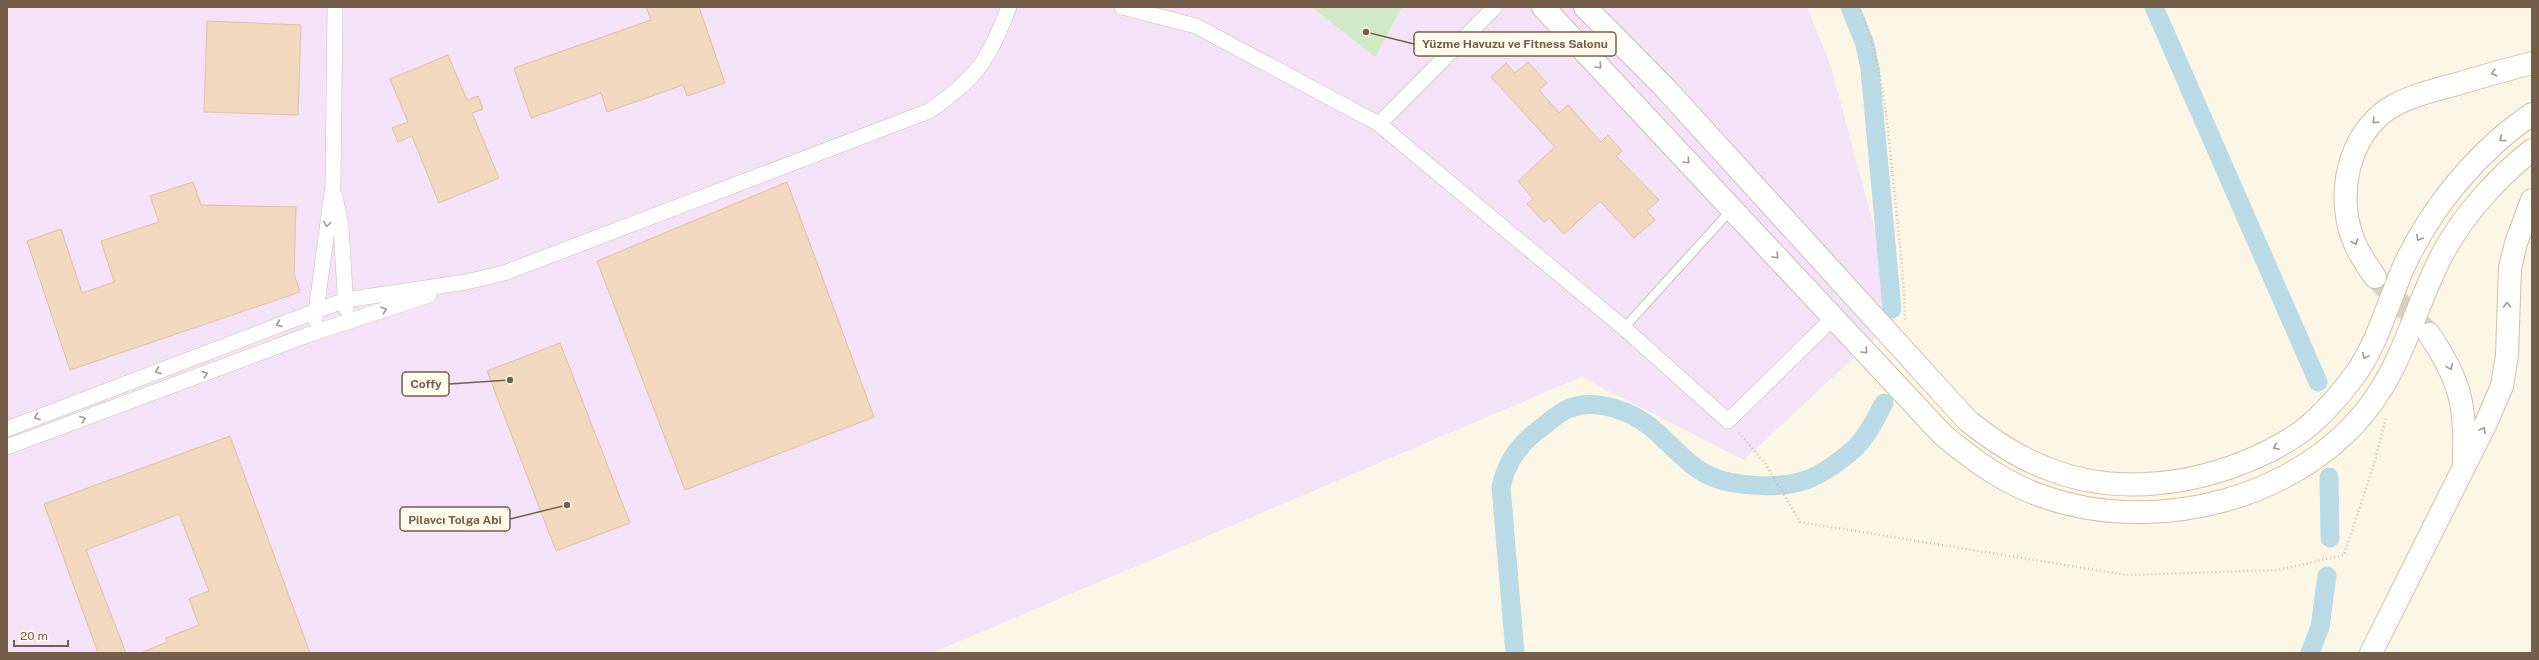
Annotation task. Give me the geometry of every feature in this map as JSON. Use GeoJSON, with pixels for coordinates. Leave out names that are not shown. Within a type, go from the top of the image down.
{"type":"FeatureCollection","features":[{"type":"Feature","properties":{"kind":"main road"},"geometry":{"type":"LineString","coordinates":[[1543,7],[1943,435],[1994,474],[2040,496],[2079,507],[2118,512],[2195,508],[2233,498],[2303,466],[2354,424],[2378,394],[2396,361],[2444,252],[2456,232],[2485,194],[2532,150]]}},
{"type":"Feature","properties":{"kind":"main road"},"geometry":{"type":"LineString","coordinates":[[1585,7],[1666,90],[1899,348],[1968,421],[1989,438],[2017,455],[2047,469],[2083,479],[2115,484],[2152,484],[2185,481],[2246,462],[2283,444],[2311,424],[2336,400],[2364,358],[2406,263],[2433,215],[2489,149],[2532,114]]}},
{"type":"Feature","properties":{"kind":"main road"},"geometry":{"type":"LineString","coordinates":[[2375,277],[2355,245],[2349,222],[2346,201],[2348,174],[2352,156],[2363,134],[2375,120],[2393,106],[2418,95],[2532,63]]}},
{"type":"Feature","properties":{"kind":"main road"},"geometry":{"type":"LineString","coordinates":[[2371,653],[2502,386],[2507,355],[2510,268],[2516,243],[2532,200]]}},
{"type":"Feature","properties":{"kind":"main road"},"geometry":{"type":"LineString","coordinates":[[2429,334],[2447,360],[2459,386],[2466,421],[2464,465]]}},
{"type":"Feature","properties":{"kind":"street"},"geometry":{"type":"LineString","coordinates":[[313,334],[333,185],[335,7]]}},
{"type":"Feature","properties":{"kind":"street"},"geometry":{"type":"LineString","coordinates":[[7,429],[345,300],[466,282],[504,273],[929,111],[972,78],[990,54],[1009,7]]}},
{"type":"Feature","properties":{"kind":"street"},"geometry":{"type":"LineString","coordinates":[[1122,7],[1196,26],[1379,124],[1624,328],[1728,421],[1833,318]]}},
{"type":"Feature","properties":{"kind":"street"},"geometry":{"type":"LineString","coordinates":[[1379,124],[1495,7]]}},
{"type":"Feature","properties":{"kind":"street"},"geometry":{"type":"LineString","coordinates":[[333,185],[341,226],[347,323]]}},
{"type":"Feature","properties":{"kind":"street"},"geometry":{"type":"LineString","coordinates":[[7,448],[313,334],[466,282]]}},
{"type":"Feature","properties":{"kind":"lane"},"geometry":{"type":"LineString","coordinates":[[1624,328],[1732,209]]}},
{"type":"Feature","properties":{"kind":"path"},"geometry":{"type":"LineString","coordinates":[[1859,7],[1875,50],[1886,101],[1904,280],[1906,323],[1899,348]]}},
{"type":"Feature","properties":{"kind":"path"},"geometry":{"type":"LineString","coordinates":[[1728,421],[1765,463],[1799,520]]}},
{"type":"Feature","properties":{"kind":"shaded area"},"geometry":{"type":"Polygon","coordinates":[[[7,7],[1807,7],[1831,67],[1898,316],[1744,460],[1581,377],[932,653],[7,653],[7,7]]]}},
{"type":"Feature","properties":{"kind":"green space"},"geometry":{"type":"Polygon","coordinates":[[[1312,7],[1402,7],[1375,57],[1312,7]]]}},
{"type":"Feature","properties":{"kind":"building"},"geometry":{"type":"Polygon","coordinates":[[[646,7],[699,7],[725,83],[687,96],[683,85],[607,112],[601,93],[531,118],[514,68],[651,20],[646,7]]]}},
{"type":"Feature","properties":{"kind":"building"},"geometry":{"type":"Polygon","coordinates":[[[207,21],[301,25],[298,115],[204,112],[207,21]]]}},
{"type":"Feature","properties":{"kind":"building"},"geometry":{"type":"Polygon","coordinates":[[[448,55],[467,100],[478,96],[483,109],[472,113],[499,178],[439,203],[412,136],[398,142],[392,128],[408,122],[390,79],[448,55]]]}},
{"type":"Feature","properties":{"kind":"building"},"geometry":{"type":"Polygon","coordinates":[[[1528,62],[1547,83],[1539,90],[1559,113],[1568,105],[1601,142],[1608,135],[1622,151],[1616,156],[1659,200],[1647,211],[1655,220],[1634,238],[1600,201],[1564,234],[1549,218],[1544,222],[1527,204],[1533,199],[1518,181],[1555,147],[1491,77],[1506,63],[1515,73],[1528,62]]]}},
{"type":"Feature","properties":{"kind":"building"},"geometry":{"type":"Polygon","coordinates":[[[193,182],[201,205],[296,207],[294,274],[300,292],[70,370],[27,241],[61,229],[82,293],[114,282],[101,241],[159,222],[150,196],[193,182]]]}},
{"type":"Feature","properties":{"kind":"building"},"geometry":{"type":"Polygon","coordinates":[[[787,182],[874,417],[685,490],[597,261],[787,182]]]}},
{"type":"Feature","properties":{"kind":"building"},"geometry":{"type":"Polygon","coordinates":[[[560,343],[630,523],[556,551],[487,371],[560,343]]]}},
{"type":"Feature","properties":{"kind":"building"},"geometry":{"type":"Polygon","coordinates":[[[230,436],[310,653],[141,653],[167,642],[166,638],[199,625],[189,599],[209,591],[179,514],[86,550],[126,653],[98,653],[44,504],[230,436]]]}},
{"type":"Feature","properties":{"kind":"waterway"},"geometry":{"type":"LineString","coordinates":[[1850,7],[1865,44],[1870,69],[1892,309]]}},
{"type":"Feature","properties":{"kind":"waterway"},"geometry":{"type":"LineString","coordinates":[[2154,7],[2318,382]]}},
{"type":"Feature","properties":{"kind":"waterway"},"geometry":{"type":"LineString","coordinates":[[1515,653],[1501,487],[1511,459],[1529,438],[1560,413],[1580,405],[1602,405],[1613,408],[1634,416],[1644,422],[1692,465],[1708,475],[1730,482],[1770,486],[1806,480],[1826,470],[1839,461],[1856,447],[1864,437],[1872,426],[1884,403]]}},
{"type":"Feature","properties":{"kind":"waterway"},"geometry":{"type":"LineString","coordinates":[[2329,477],[2330,538]]}},
{"type":"Feature","properties":{"kind":"waterway"},"geometry":{"type":"LineString","coordinates":[[2310,653],[2320,627],[2327,576]]}},
{"type":"Feature","properties":{"kind":"tunnel"},"geometry":{"type":"LineString","coordinates":[[2375,277],[2427,331]]}},
{"type":"Feature","properties":{"kind":"place","name":"Yüzme Havuzu ve Fitness Salonu"},"geometry":{"type":"Point","coordinates":[1366,32]}},
{"type":"Feature","properties":{"kind":"place","name":"Coffy"},"geometry":{"type":"Point","coordinates":[510,380]}},
{"type":"Feature","properties":{"kind":"place","name":"Pilavcı Tolga Abi"},"geometry":{"type":"Point","coordinates":[567,505]}}]}
